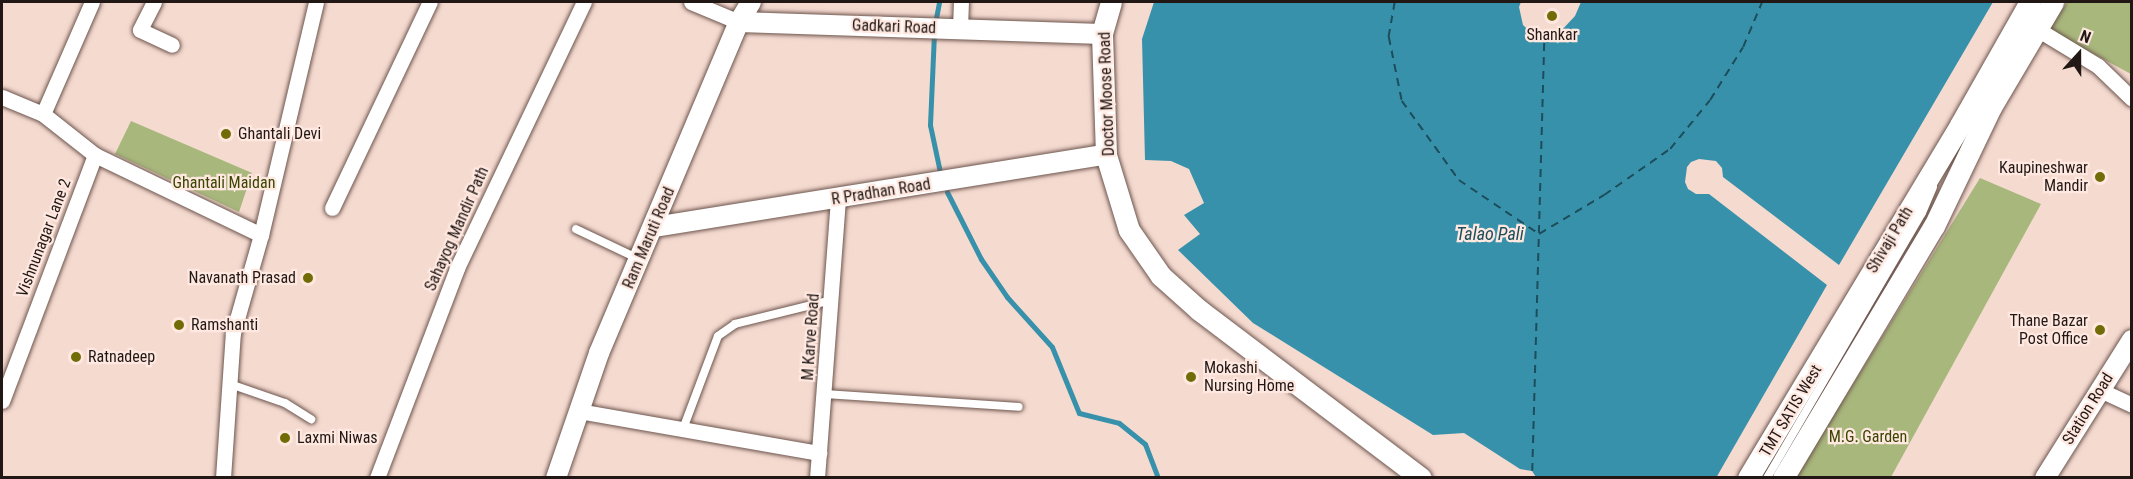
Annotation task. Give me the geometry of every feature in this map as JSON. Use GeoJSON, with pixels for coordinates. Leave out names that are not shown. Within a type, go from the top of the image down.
{"type":"FeatureCollection","features":[{"type":"Feature","properties":{"kind":"main road","name":"Doctor Moose Road"},"geometry":{"type":"LineString","coordinates":[[1111,2],[1102,34],[1106,155],[1129,230],[1161,276],[1251,352],[1421,477]]}},
{"type":"Feature","properties":{"kind":"main road","name":"Shivaji Path"},"geometry":{"type":"LineString","coordinates":[[1748,477],[1960,125],[2030,2]]}},
{"type":"Feature","properties":{"kind":"main road","name":"Shivaji Path"},"geometry":{"type":"LineString","coordinates":[[1783,477],[1935,226],[1991,107],[2053,2]]}},
{"type":"Feature","properties":{"kind":"street"},"geometry":{"type":"LineString","coordinates":[[42,114],[92,2]]}},
{"type":"Feature","properties":{"kind":"street"},"geometry":{"type":"LineString","coordinates":[[154,2],[141,30],[172,45]]}},
{"type":"Feature","properties":{"kind":"street"},"geometry":{"type":"LineString","coordinates":[[223,477],[233,333],[261,235],[316,2]]}},
{"type":"Feature","properties":{"kind":"street"},"geometry":{"type":"LineString","coordinates":[[332,208],[430,2]]}},
{"type":"Feature","properties":{"kind":"street","name":"Sahayog Mandir Path"},"geometry":{"type":"LineString","coordinates":[[377,477],[457,268],[584,2]]}},
{"type":"Feature","properties":{"kind":"street","name":"Gadkari Road"},"geometry":{"type":"LineString","coordinates":[[692,2],[739,22],[1102,34]]}},
{"type":"Feature","properties":{"kind":"street","name":"Ram Maruti Road"},"geometry":{"type":"LineString","coordinates":[[556,477],[600,353],[739,22],[751,2]]}},
{"type":"Feature","properties":{"kind":"street"},"geometry":{"type":"LineString","coordinates":[[960,30],[961,2]]}},
{"type":"Feature","properties":{"kind":"street"},"geometry":{"type":"LineString","coordinates":[[2037,29],[2098,66],[2131,98]]}},
{"type":"Feature","properties":{"kind":"street"},"geometry":{"type":"LineString","coordinates":[[2,97],[42,114],[95,155],[261,235]]}},
{"type":"Feature","properties":{"kind":"street","name":"Vishnunagar Lane 2"},"geometry":{"type":"LineString","coordinates":[[2,401],[95,155]]}},
{"type":"Feature","properties":{"kind":"street","name":"R Pradhan Road"},"geometry":{"type":"LineString","coordinates":[[654,227],[1106,155]]}},
{"type":"Feature","properties":{"kind":"street","name":"M Karve Road"},"geometry":{"type":"LineString","coordinates":[[817,477],[838,199]]}},
{"type":"Feature","properties":{"kind":"street","name":"Station Road"},"geometry":{"type":"LineString","coordinates":[[2045,477],[2132,340]]}},
{"type":"Feature","properties":{"kind":"street"},"geometry":{"type":"LineString","coordinates":[[2100,390],[2132,405]]}},
{"type":"Feature","properties":{"kind":"street"},"geometry":{"type":"LineString","coordinates":[[578,411],[819,453]]}},
{"type":"Feature","properties":{"kind":"lane","name":"TMT SATIS West"},"geometry":{"type":"LineString","coordinates":[[1767,477],[1922,213],[1960,125]]}},
{"type":"Feature","properties":{"kind":"lane"},"geometry":{"type":"LineString","coordinates":[[576,229],[640,260]]}},
{"type":"Feature","properties":{"kind":"lane"},"geometry":{"type":"LineString","coordinates":[[683,429],[718,336],[735,324],[823,302]]}},
{"type":"Feature","properties":{"kind":"lane"},"geometry":{"type":"LineString","coordinates":[[230,384],[285,403],[312,419]]}},
{"type":"Feature","properties":{"kind":"lane"},"geometry":{"type":"LineString","coordinates":[[825,394],[1018,407]]}},
{"type":"Feature","properties":{"kind":"green space"},"geometry":{"type":"Polygon","coordinates":[[[2067,2],[2131,2],[2131,74],[2049,30],[2067,2]]]}},
{"type":"Feature","properties":{"kind":"green space","name":"Ghantali Maidan"},"geometry":{"type":"Polygon","coordinates":[[[131,121],[252,173],[239,212],[115,154],[131,121]]]}},
{"type":"Feature","properties":{"kind":"green space","name":"M.G. Garden"},"geometry":{"type":"Polygon","coordinates":[[[1980,178],[2041,204],[1891,477],[1795,478],[1980,178]]]}},
{"type":"Feature","properties":{"kind":"water","name":"Talao Pali"},"geometry":{"type":"Polygon","coordinates":[[[1154,2],[1521,2],[1519,7],[1523,25],[1536,37],[1544,40],[1560,32],[1575,16],[1581,2],[1993,2],[1839,265],[1723,177],[1722,168],[1716,161],[1699,159],[1691,162],[1687,167],[1685,182],[1688,189],[1696,194],[1709,194],[1827,285],[1716,478],[1536,477],[1532,471],[1520,469],[1464,433],[1433,435],[1253,323],[1178,250],[1200,234],[1184,215],[1204,203],[1189,169],[1171,161],[1145,160],[1142,39],[1154,2]]]}},
{"type":"Feature","properties":{"kind":"waterway"},"geometry":{"type":"LineString","coordinates":[[936,18],[939,2]]}},
{"type":"Feature","properties":{"kind":"waterway"},"geometry":{"type":"LineString","coordinates":[[934,33],[930,125],[940,172]]}},
{"type":"Feature","properties":{"kind":"waterway"},"geometry":{"type":"LineString","coordinates":[[947,192],[981,259],[1007,297],[1052,347],[1079,413],[1119,423],[1145,444],[1158,478]]}},
{"type":"Feature","properties":{"kind":"ferry route"},"geometry":{"type":"LineString","coordinates":[[1395,2],[1389,37],[1402,101],[1459,180],[1539,234],[1604,195],[1670,149],[1710,100],[1743,47],[1762,2]]}},
{"type":"Feature","properties":{"kind":"ferry route"},"geometry":{"type":"LineString","coordinates":[[1532,471],[1544,40]]}},
{"type":"Feature","properties":{"kind":"place","name":"Shankar"},"geometry":{"type":"Point","coordinates":[1552,16]}},
{"type":"Feature","properties":{"kind":"place","name":"Ghantali Devi"},"geometry":{"type":"Point","coordinates":[226,134]}},
{"type":"Feature","properties":{"kind":"place","name":"Kaupineshwar Mandir"},"geometry":{"type":"Point","coordinates":[2100,177]}},
{"type":"Feature","properties":{"kind":"place","name":"Navanath Prasad"},"geometry":{"type":"Point","coordinates":[308,278]}},
{"type":"Feature","properties":{"kind":"place","name":"Ramshanti"},"geometry":{"type":"Point","coordinates":[179,325]}},
{"type":"Feature","properties":{"kind":"place","name":"Thane Bazar Post Office"},"geometry":{"type":"Point","coordinates":[2100,330]}},
{"type":"Feature","properties":{"kind":"place","name":"Ratnadeep"},"geometry":{"type":"Point","coordinates":[76,357]}},
{"type":"Feature","properties":{"kind":"place","name":"Mokashi Nursing Home"},"geometry":{"type":"Point","coordinates":[1191,377]}},
{"type":"Feature","properties":{"kind":"place","name":"Laxmi Niwas"},"geometry":{"type":"Point","coordinates":[285,438]}}]}
